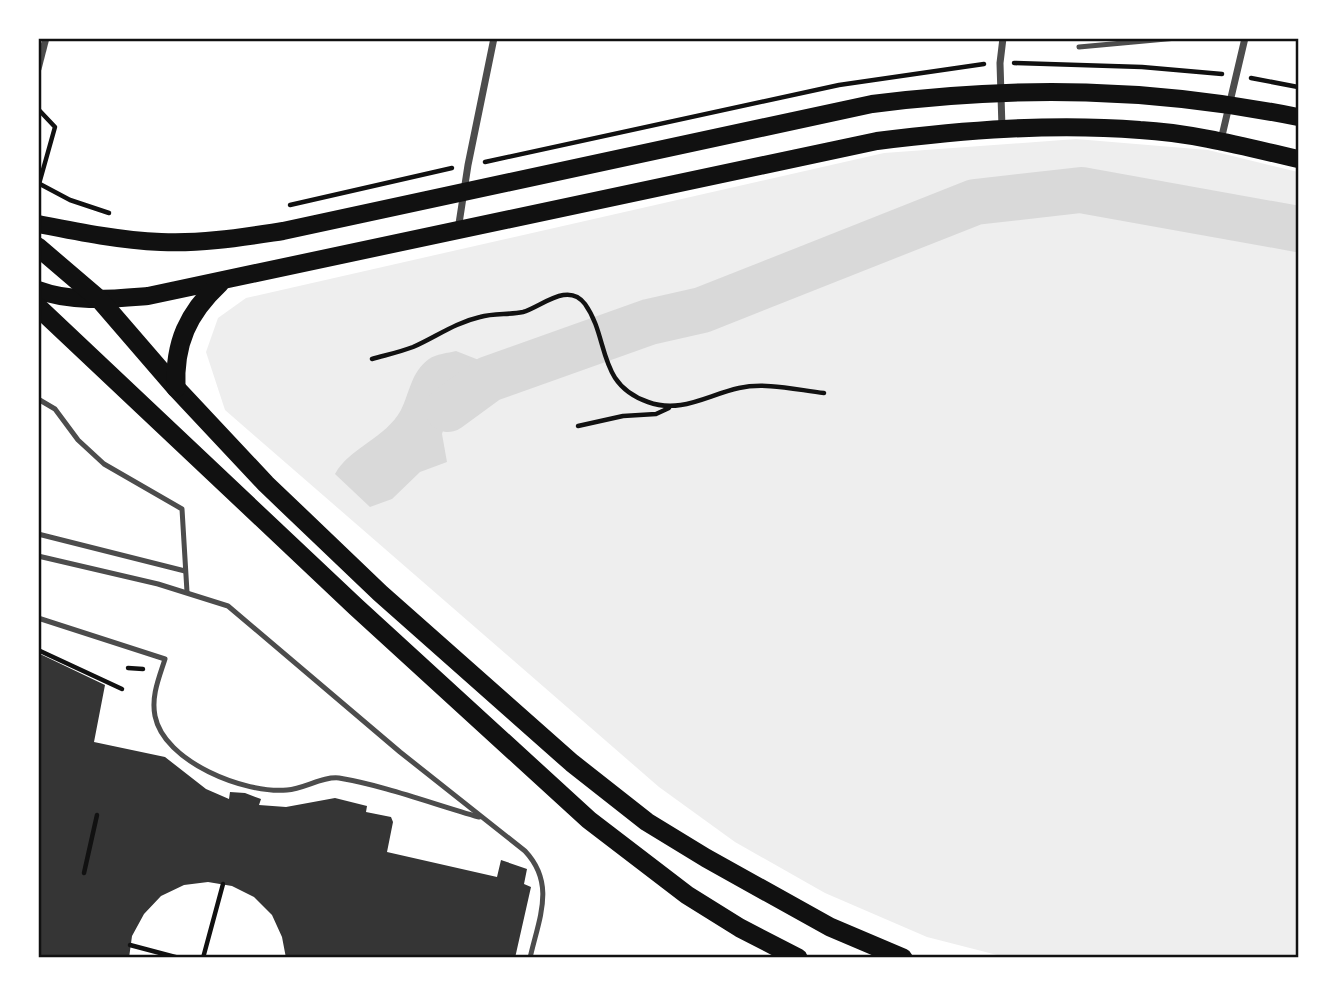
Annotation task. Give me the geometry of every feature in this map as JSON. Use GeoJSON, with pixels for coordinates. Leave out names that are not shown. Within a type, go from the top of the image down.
{"type":"FeatureCollection","features":[{"type":"Feature","properties":{"kind":"highway"},"geometry":{"type":"LineString","coordinates":[[38,247],[100,300],[176,388],[266,484],[380,593],[609,794],[647,822],[766,893],[830,927],[903,957]]}},
{"type":"Feature","properties":{"kind":"highway"},"geometry":{"type":"LineString","coordinates":[[176,388],[175,362],[187,321],[201,301],[220,283]]}},
{"type":"Feature","properties":{"kind":"highway"},"geometry":{"type":"LineString","coordinates":[[38,307],[376,625],[589,820],[687,895],[740,928],[798,957]]}},
{"type":"Feature","properties":{"kind":"main road"},"geometry":{"type":"LineString","coordinates":[[38,224],[162,242],[222,240],[284,231],[872,104],[1000,91],[1126,93],[1229,103],[1298,117]]}},
{"type":"Feature","properties":{"kind":"main road"},"geometry":{"type":"LineString","coordinates":[[38,290],[100,300],[148,296],[220,283],[877,141],[1002,128],[1142,130],[1220,141],[1298,159]]}},
{"type":"Feature","properties":{"kind":"street"},"geometry":{"type":"LineString","coordinates":[[38,69],[46,38]]}},
{"type":"Feature","properties":{"kind":"street"},"geometry":{"type":"LineString","coordinates":[[458,232],[463,193],[494,38]]}},
{"type":"Feature","properties":{"kind":"street"},"geometry":{"type":"LineString","coordinates":[[1002,128],[1000,91],[1003,38]]}},
{"type":"Feature","properties":{"kind":"street"},"geometry":{"type":"LineString","coordinates":[[1220,141],[1245,38]]}},
{"type":"Feature","properties":{"kind":"lane"},"geometry":{"type":"LineString","coordinates":[[1079,47],[1177,38]]}},
{"type":"Feature","properties":{"kind":"lane"},"geometry":{"type":"LineString","coordinates":[[38,399],[55,409],[78,440],[104,464],[182,509],[187,592]]}},
{"type":"Feature","properties":{"kind":"lane"},"geometry":{"type":"LineString","coordinates":[[38,534],[151,559],[185,571]]}},
{"type":"Feature","properties":{"kind":"lane"},"geometry":{"type":"LineString","coordinates":[[38,556],[187,592],[228,606],[538,865],[544,900],[530,957]]}},
{"type":"Feature","properties":{"kind":"lane"},"geometry":{"type":"LineString","coordinates":[[38,618],[165,659],[154,694],[155,719],[163,737],[182,755],[239,785],[268,791],[290,790],[336,778],[482,818]]}},
{"type":"Feature","properties":{"kind":"path"},"geometry":{"type":"LineString","coordinates":[[1033,62],[1197,71]]}},
{"type":"Feature","properties":{"kind":"path"},"geometry":{"type":"LineString","coordinates":[[511,157],[839,85],[971,65]]}},
{"type":"Feature","properties":{"kind":"path"},"geometry":{"type":"LineString","coordinates":[[1274,81],[1298,87]]}},
{"type":"Feature","properties":{"kind":"path"},"geometry":{"type":"LineString","coordinates":[[38,109],[55,127],[39,183],[70,200],[115,215]]}},
{"type":"Feature","properties":{"kind":"path"},"geometry":{"type":"LineString","coordinates":[[287,206],[429,173]]}},
{"type":"Feature","properties":{"kind":"path"},"geometry":{"type":"LineString","coordinates":[[372,359],[414,346],[434,333],[482,316],[525,311],[552,297],[569,295],[581,298],[589,310],[611,374],[626,392],[669,408]]}},
{"type":"Feature","properties":{"kind":"path"},"geometry":{"type":"LineString","coordinates":[[578,426],[623,416],[656,414],[669,408],[757,386],[824,393]]}},
{"type":"Feature","properties":{"kind":"path"},"geometry":{"type":"LineString","coordinates":[[38,650],[121,689]]}},
{"type":"Feature","properties":{"kind":"path"},"geometry":{"type":"LineString","coordinates":[[84,873],[97,816]]}},
{"type":"Feature","properties":{"kind":"path"},"geometry":{"type":"LineString","coordinates":[[203,957],[223,884]]}},
{"type":"Feature","properties":{"kind":"path"},"geometry":{"type":"LineString","coordinates":[[130,945],[179,957]]}},
{"type":"Feature","properties":{"kind":"shaded area"},"geometry":{"type":"Polygon","coordinates":[[[1076,139],[1208,150],[1298,172],[1298,957],[1005,957],[927,937],[825,893],[735,842],[659,787],[225,410],[206,352],[218,318],[246,298],[884,153],[1076,139]]]}},
{"type":"Feature","properties":{"kind":"shaded area"},"geometry":{"type":"Polygon","coordinates":[[[456,351],[489,364],[504,384],[445,424],[442,434],[447,462],[420,472],[392,499],[370,507],[335,474],[349,457],[394,420],[423,364],[435,356],[456,351]]]}},
{"type":"Feature","properties":{"kind":"building"},"geometry":{"type":"Polygon","coordinates":[[[38,653],[105,685],[94,742],[165,757],[206,789],[229,799],[230,792],[245,793],[261,799],[259,805],[286,807],[335,798],[367,806],[366,812],[391,817],[393,822],[387,852],[497,877],[501,860],[527,869],[524,884],[531,887],[515,958],[286,958],[282,937],[272,915],[254,897],[232,886],[208,882],[184,885],[161,896],[144,914],[132,936],[129,958],[38,958],[38,653]]]}},
{"type":"Feature","properties":{"kind":"waterway"},"geometry":{"type":"LineString","coordinates":[[448,409],[489,379],[649,322],[702,310],[975,202],[1081,190],[1298,229]]}}]}
